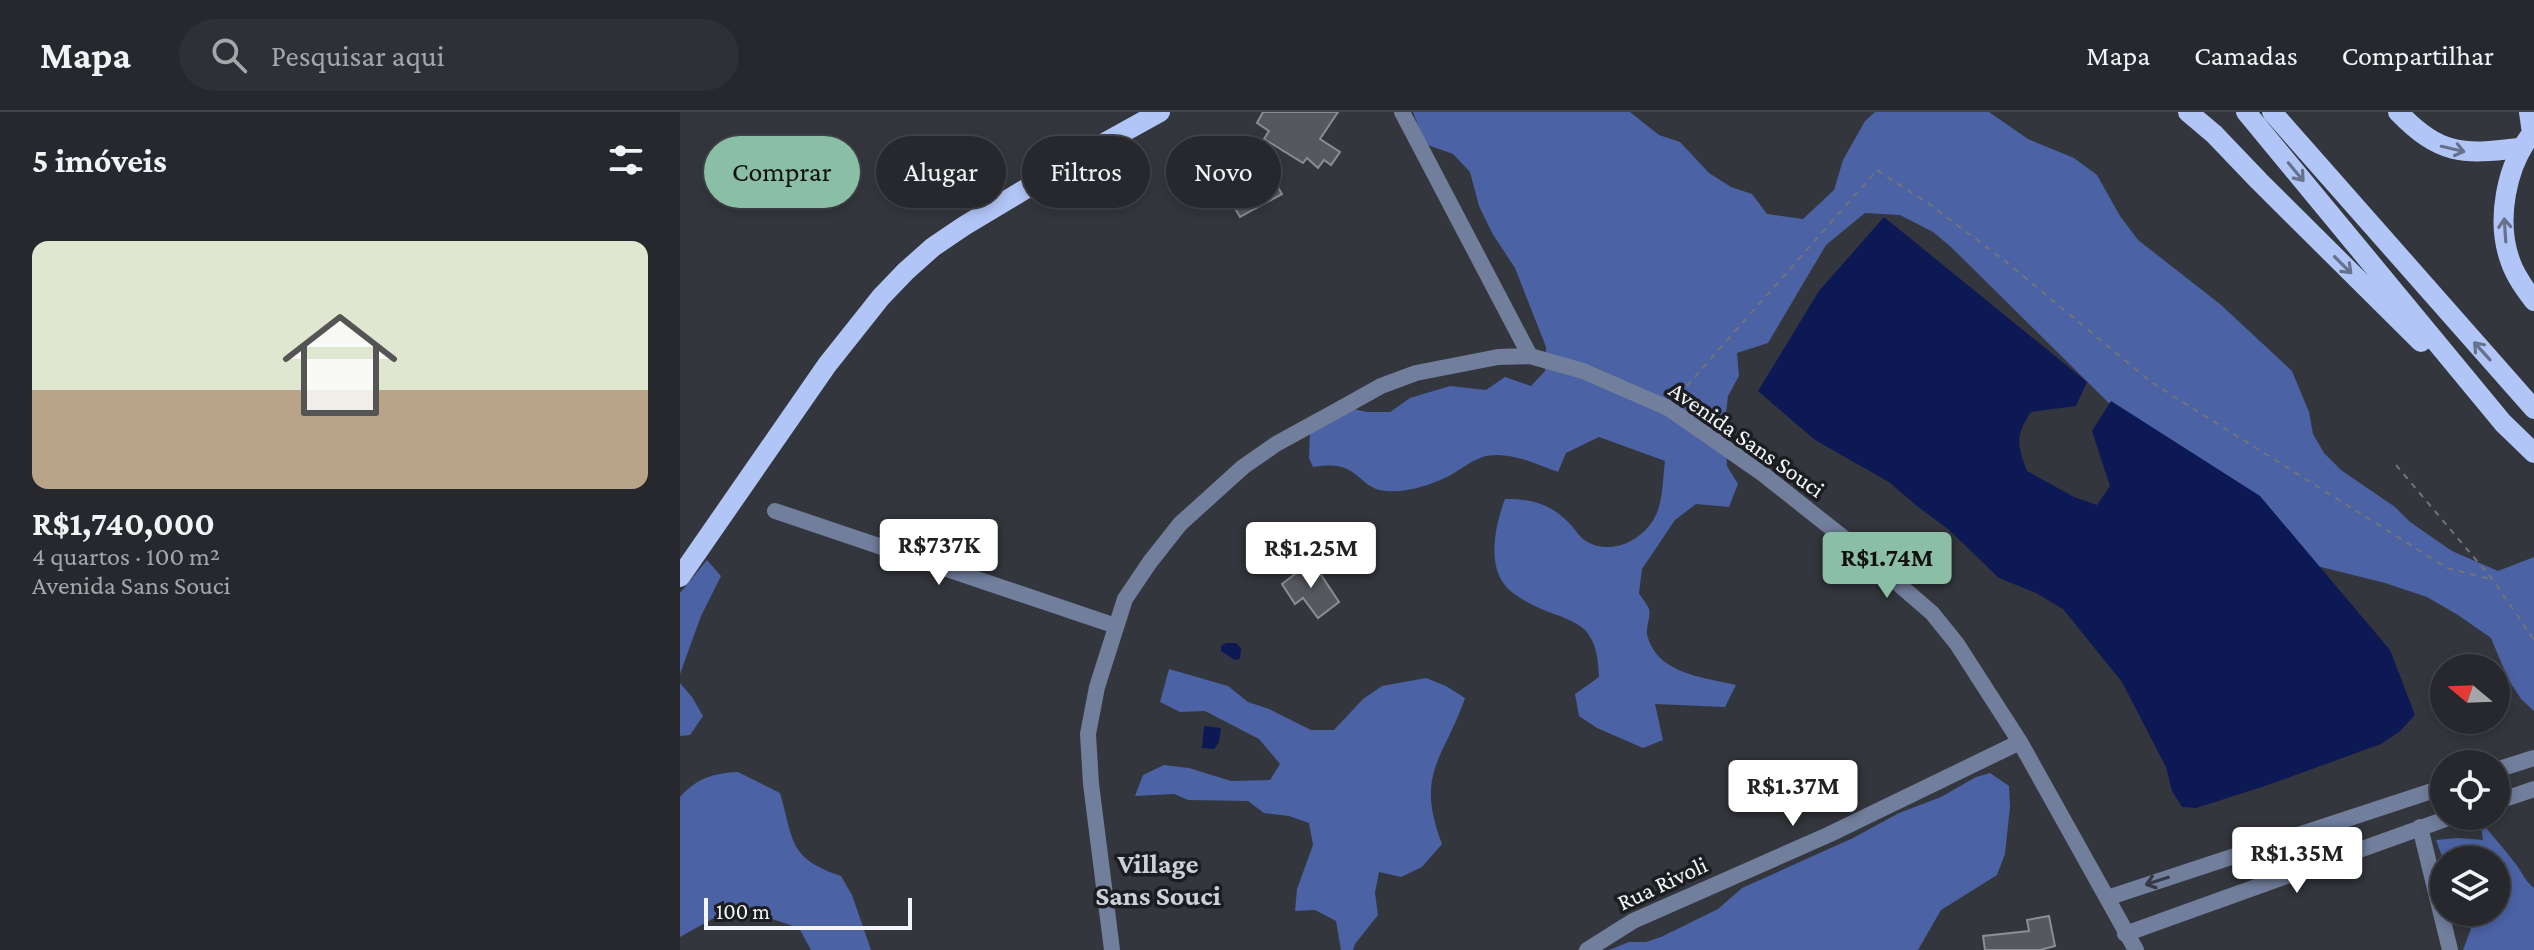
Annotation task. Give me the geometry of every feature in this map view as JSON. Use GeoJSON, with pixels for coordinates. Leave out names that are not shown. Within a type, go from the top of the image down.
{"type":"FeatureCollection","features":[{"type":"Feature","properties":{"kind":"main road"},"geometry":{"type":"LineString","coordinates":[[680,577],[827,365],[881,297],[906,271],[933,247],[964,226],[1160,112]]}},
{"type":"Feature","properties":{"kind":"main road"},"geometry":{"type":"LineString","coordinates":[[2188,112],[2214,134],[2534,453]]}},
{"type":"Feature","properties":{"kind":"main road"},"geometry":{"type":"LineString","coordinates":[[2246,112],[2503,423]]}},
{"type":"Feature","properties":{"kind":"main road"},"geometry":{"type":"LineString","coordinates":[[2272,112],[2534,409]]}},
{"type":"Feature","properties":{"kind":"main road"},"geometry":{"type":"LineString","coordinates":[[2398,112],[2421,134],[2445,148],[2474,152],[2529,131]]}},
{"type":"Feature","properties":{"kind":"main road"},"geometry":{"type":"LineString","coordinates":[[2529,131],[2507,186],[2504,224],[2510,263],[2534,301]]}},
{"type":"Feature","properties":{"kind":"street"},"geometry":{"type":"LineString","coordinates":[[1402,112],[1530,356]]}},
{"type":"Feature","properties":{"kind":"street","name":"Avenida Sans Souci"},"geometry":{"type":"LineString","coordinates":[[1112,950],[1091,784],[1088,734],[1097,687],[1125,599],[1150,562],[1180,524],[1243,467],[1276,444],[1381,386],[1416,373],[1498,357],[1530,356],[1583,371],[1668,408],[1763,474],[1932,613],[1957,644],[2020,742],[2136,950]]}},
{"type":"Feature","properties":{"kind":"street"},"geometry":{"type":"LineString","coordinates":[[775,511],[1116,626]]}},
{"type":"Feature","properties":{"kind":"street","name":"Rua Rivoli"},"geometry":{"type":"LineString","coordinates":[[1587,950],[1633,921],[1828,835],[2020,742]]}},
{"type":"Feature","properties":{"kind":"street"},"geometry":{"type":"LineString","coordinates":[[2510,766],[2534,758]]}},
{"type":"Feature","properties":{"kind":"street"},"geometry":{"type":"LineString","coordinates":[[2510,797],[2534,789]]}},
{"type":"Feature","properties":{"kind":"street"},"geometry":{"type":"LineString","coordinates":[[2107,898],[2430,792]]}},
{"type":"Feature","properties":{"kind":"street"},"geometry":{"type":"LineString","coordinates":[[2125,934],[2430,824]]}},
{"type":"Feature","properties":{"kind":"street"},"geometry":{"type":"LineString","coordinates":[[2420,827],[2450,950]]}},
{"type":"Feature","properties":{"kind":"path"},"geometry":{"type":"LineString","coordinates":[[1668,408],[1877,170],[1929,204],[2005,261],[2151,382],[2447,568],[2493,580]]}},
{"type":"Feature","properties":{"kind":"path"},"geometry":{"type":"LineString","coordinates":[[2396,465],[2493,580],[2534,640]]}},
{"type":"Feature","properties":{"kind":"shaded area"},"geometry":{"type":"Polygon","coordinates":[[[1413,112],[1630,112],[1659,135],[1680,142],[1709,173],[1731,187],[1752,194],[1767,214],[1803,219],[1834,190],[1843,160],[1865,121],[1875,112],[1989,112],[2028,139],[2074,158],[2097,175],[2120,216],[2138,240],[2220,304],[2292,371],[2309,412],[2313,434],[2324,453],[2341,470],[2452,551],[2498,571],[2534,557],[2534,711],[2510,682],[2510,654],[2498,654],[2491,638],[2427,597],[2313,565],[2227,520],[1951,247],[1933,232],[1900,215],[1865,213],[1826,245],[1768,343],[1737,353],[1739,376],[1728,396],[1725,421],[1727,466],[1738,484],[1729,507],[1696,504],[1675,520],[1642,569],[1639,593],[1649,609],[1647,634],[1652,647],[1660,658],[1682,672],[1736,685],[1725,707],[1655,704],[1663,740],[1643,748],[1597,728],[1579,716],[1575,694],[1599,677],[1592,640],[1576,624],[1529,603],[1504,584],[1494,553],[1499,519],[1505,499],[1524,500],[1556,512],[1582,538],[1594,545],[1605,547],[1627,543],[1646,530],[1658,510],[1665,461],[1599,437],[1566,453],[1558,472],[1523,459],[1504,455],[1486,456],[1433,483],[1394,491],[1375,488],[1341,467],[1313,467],[1309,458],[1310,432],[1345,407],[1367,412],[1390,412],[1410,398],[1450,386],[1486,390],[1505,377],[1531,386],[1545,371],[1546,347],[1515,268],[1479,206],[1470,172],[1453,154],[1425,144],[1413,112]]]}},
{"type":"Feature","properties":{"kind":"shaded area"},"geometry":{"type":"Polygon","coordinates":[[[1884,217],[2087,382],[2076,406],[2031,412],[2019,441],[2027,471],[2074,497],[2097,505],[2110,486],[2092,431],[2111,401],[2260,496],[2390,650],[2415,715],[2399,732],[2381,744],[2265,786],[2196,808],[2182,807],[2172,791],[2166,767],[2122,682],[2063,609],[2036,593],[1999,578],[1948,529],[1889,482],[1815,440],[1758,391],[1819,291],[1884,217]]]}},
{"type":"Feature","properties":{"kind":"shaded area"},"geometry":{"type":"Polygon","coordinates":[[[707,560],[721,576],[701,616],[680,674],[680,593],[707,560]]]}},
{"type":"Feature","properties":{"kind":"shaded area"},"geometry":{"type":"Polygon","coordinates":[[[1236,643],[1241,648],[1240,659],[1235,660],[1221,651],[1221,646],[1236,643]]]}},
{"type":"Feature","properties":{"kind":"shaded area"},"geometry":{"type":"Polygon","coordinates":[[[1169,669],[1228,686],[1248,702],[1311,730],[1334,730],[1363,699],[1382,686],[1426,678],[1465,698],[1435,768],[1432,783],[1434,820],[1442,844],[1422,867],[1401,877],[1379,872],[1375,893],[1378,915],[1353,950],[1341,950],[1336,921],[1315,910],[1295,911],[1297,889],[1313,845],[1309,823],[1289,816],[1264,813],[1248,801],[1188,800],[1174,794],[1135,796],[1143,775],[1164,765],[1189,768],[1231,781],[1270,780],[1280,764],[1259,739],[1205,711],[1180,712],[1160,702],[1169,669]]]}},
{"type":"Feature","properties":{"kind":"shaded area"},"geometry":{"type":"Polygon","coordinates":[[[680,683],[703,716],[690,735],[680,736],[680,683]]]}},
{"type":"Feature","properties":{"kind":"shaded area"},"geometry":{"type":"Polygon","coordinates":[[[1204,726],[1221,728],[1219,742],[1214,749],[1202,748],[1204,726]]]}},
{"type":"Feature","properties":{"kind":"shaded area"},"geometry":{"type":"Polygon","coordinates":[[[738,772],[780,793],[796,846],[811,862],[841,876],[852,895],[871,950],[811,950],[799,928],[752,912],[730,909],[680,937],[680,797],[706,778],[738,772]]]}},
{"type":"Feature","properties":{"kind":"shaded area"},"geometry":{"type":"Polygon","coordinates":[[[1990,773],[2009,786],[2005,854],[1997,875],[1941,910],[1918,950],[1609,950],[1629,942],[1646,942],[1661,937],[1718,909],[1742,888],[1990,773]]]}},
{"type":"Feature","properties":{"kind":"shaded area"},"geometry":{"type":"Polygon","coordinates":[[[2481,830],[2489,830],[2501,846],[2438,846],[2436,840],[2458,838],[2483,840],[2481,830]]]}},
{"type":"Feature","properties":{"kind":"shaded area"},"geometry":{"type":"Polygon","coordinates":[[[2510,857],[2534,888],[2534,950],[2463,950],[2472,926],[2510,926],[2510,857]]]}},
{"type":"Feature","properties":{"kind":"building"},"geometry":{"type":"Polygon","coordinates":[[[1263,112],[1338,112],[1320,139],[1340,152],[1331,165],[1324,160],[1318,168],[1307,158],[1303,163],[1281,149],[1281,136],[1266,136],[1269,131],[1257,123],[1263,112]]]}},
{"type":"Feature","properties":{"kind":"building"},"geometry":{"type":"Polygon","coordinates":[[[1235,208],[1256,208],[1240,217],[1235,208]]]}},
{"type":"Feature","properties":{"kind":"building"},"geometry":{"type":"Polygon","coordinates":[[[1312,561],[1339,602],[1318,618],[1303,598],[1295,604],[1282,584],[1312,561]]]}},
{"type":"Feature","properties":{"kind":"building"},"geometry":{"type":"Polygon","coordinates":[[[2049,916],[2055,946],[2040,950],[1985,950],[1983,936],[2029,931],[2027,920],[2049,916]]]}},
{"type":"Feature","properties":{"kind":"district","name":"Village Sans Souci"},"geometry":{"type":"Point","coordinates":[1158,879]}}]}
